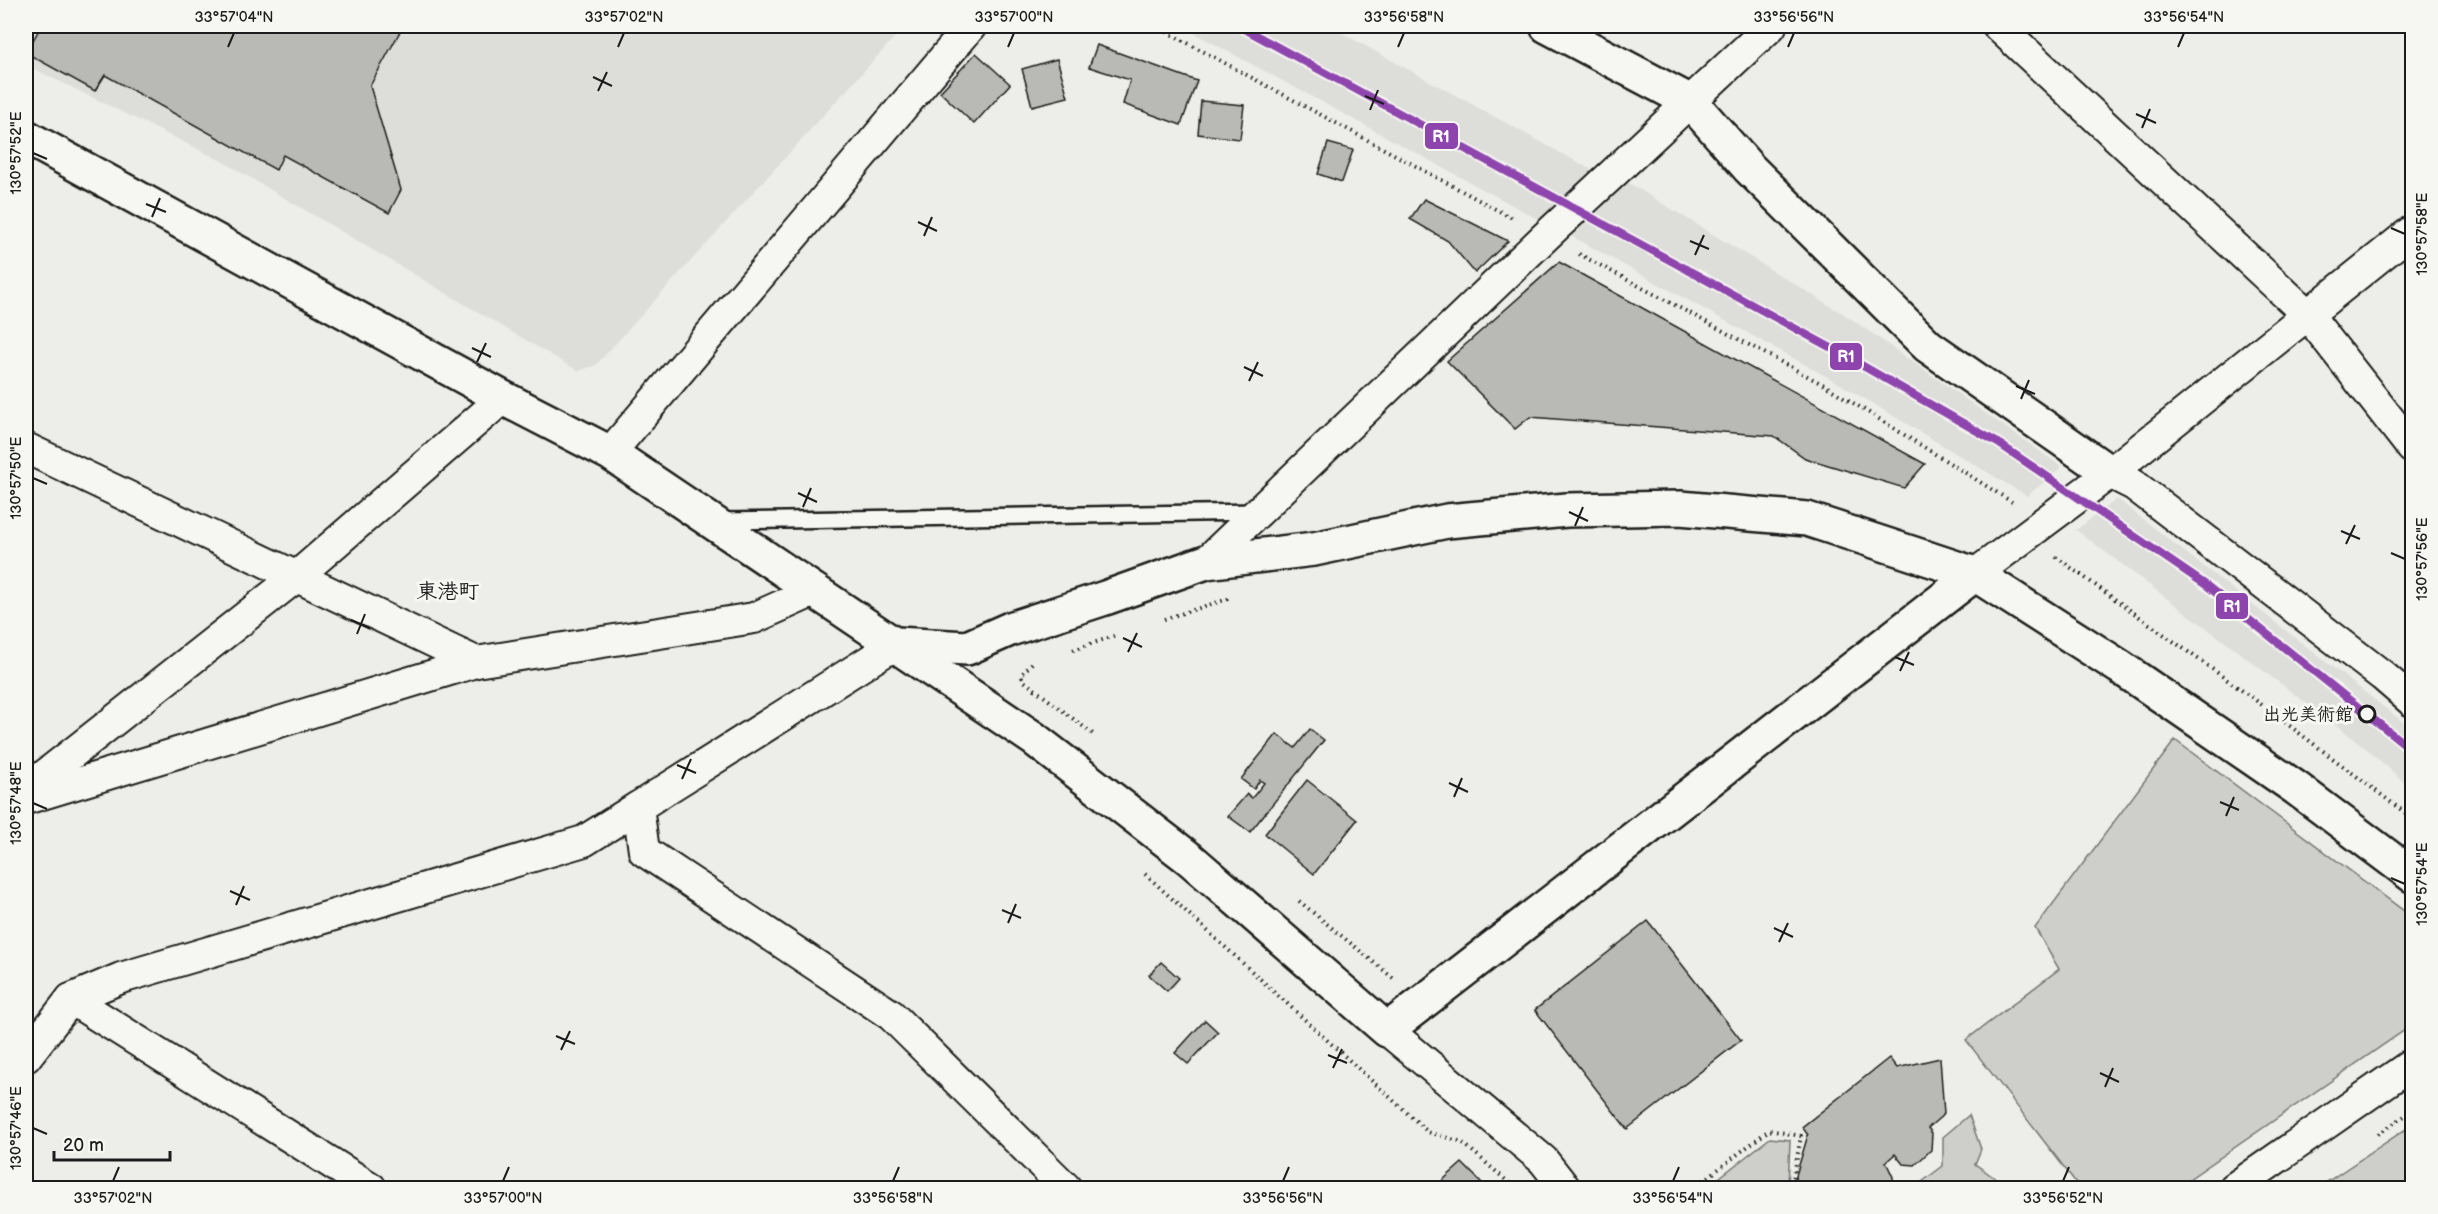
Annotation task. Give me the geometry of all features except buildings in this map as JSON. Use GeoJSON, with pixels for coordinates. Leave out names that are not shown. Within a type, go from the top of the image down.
{"type":"FeatureCollection","features":[{"type":"Feature","properties":{"kind":"street"},"geometry":{"type":"LineString","coordinates":[[610,453],[971,26]]}},
{"type":"Feature","properties":{"kind":"street"},"geometry":{"type":"LineString","coordinates":[[1547,26],[1691,102],[1749,168],[1928,346],[2110,473],[2134,485],[2383,676],[2412,701]]}},
{"type":"Feature","properties":{"kind":"street"},"geometry":{"type":"LineString","coordinates":[[1206,562],[1546,236],[1771,26]]}},
{"type":"Feature","properties":{"kind":"street"},"geometry":{"type":"LineString","coordinates":[[1998,26],[2308,315],[2412,448]]}},
{"type":"Feature","properties":{"kind":"street"},"geometry":{"type":"LineString","coordinates":[[26,137],[503,398],[610,453],[896,644],[1033,738],[1190,859],[1543,1160],[1565,1188]]}},
{"type":"Feature","properties":{"kind":"street"},"geometry":{"type":"LineString","coordinates":[[1388,1030],[1975,574],[2110,473],[2412,231]]}},
{"type":"Feature","properties":{"kind":"street"},"geometry":{"type":"LineString","coordinates":[[26,790],[296,577],[503,398]]}},
{"type":"Feature","properties":{"kind":"street"},"geometry":{"type":"LineString","coordinates":[[26,448],[476,662]]}},
{"type":"Feature","properties":{"kind":"street"},"geometry":{"type":"LineString","coordinates":[[26,1057],[71,999],[121,978],[584,842],[896,644],[967,648],[1010,629],[1206,562],[1314,549],[1447,521],[1567,510],[1680,508],[1807,519],[1975,574],[2120,667],[2286,781],[2412,875]]}},
{"type":"Feature","properties":{"kind":"street"},"geometry":{"type":"LineString","coordinates":[[26,799],[476,662],[754,618],[816,590]]}},
{"type":"Feature","properties":{"kind":"street"},"geometry":{"type":"LineString","coordinates":[[638,807],[644,851],[891,1015],[1066,1188]]}},
{"type":"Feature","properties":{"kind":"street"},"geometry":{"type":"LineString","coordinates":[[71,999],[371,1188]]}},
{"type":"Feature","properties":{"kind":"street"},"geometry":{"type":"LineString","coordinates":[[2234,1188],[2412,1064]]}},
{"type":"Feature","properties":{"kind":"lane"},"geometry":{"type":"LineString","coordinates":[[713,522],[1258,512]]}},
{"type":"Feature","properties":{"kind":"path"},"geometry":{"type":"LineString","coordinates":[[1156,26],[1805,375],[2016,505],[2027,535],[2258,702],[2412,818]]}},
{"type":"Feature","properties":{"kind":"path"},"geometry":{"type":"LineString","coordinates":[[1159,620],[1239,596]]}},
{"type":"Feature","properties":{"kind":"path"},"geometry":{"type":"LineString","coordinates":[[1063,653],[1116,636]]}},
{"type":"Feature","properties":{"kind":"path"},"geometry":{"type":"LineString","coordinates":[[1014,679],[1021,675],[1030,663],[1036,661]]}},
{"type":"Feature","properties":{"kind":"path"},"geometry":{"type":"LineString","coordinates":[[1021,675],[1024,681],[1096,736]]}},
{"type":"Feature","properties":{"kind":"path"},"geometry":{"type":"LineString","coordinates":[[1138,868],[1187,910],[1428,1132],[1462,1142],[1515,1188]]}},
{"type":"Feature","properties":{"kind":"path"},"geometry":{"type":"LineString","coordinates":[[1292,895],[1394,980]]}},
{"type":"Feature","properties":{"kind":"path"},"geometry":{"type":"LineString","coordinates":[[1694,1188],[1769,1130],[1801,1137],[1792,1185],[1806,1188]]}},
{"type":"Feature","properties":{"kind":"shaded area"},"geometry":{"type":"Polygon","coordinates":[[[26,26],[905,26],[596,365],[578,371],[220,160],[26,65],[26,26]]]}},
{"type":"Feature","properties":{"kind":"shaded area"},"geometry":{"type":"Polygon","coordinates":[[[1181,26],[1329,26],[1599,174],[1549,225],[1181,26]]]}},
{"type":"Feature","properties":{"kind":"shaded area"},"geometry":{"type":"Polygon","coordinates":[[[1619,177],[1850,318],[2062,467],[2027,496],[1840,384],[1562,231],[1619,177]]]}},
{"type":"Feature","properties":{"kind":"shaded area"},"geometry":{"type":"Polygon","coordinates":[[[2117,499],[2412,729],[2412,789],[2361,744],[2076,530],[2117,499]]]}},
{"type":"Feature","properties":{"kind":"shaded area"},"geometry":{"type":"Polygon","coordinates":[[[2175,740],[2412,917],[2412,1025],[2176,1188],[2080,1188],[1966,1040],[2059,969],[2035,928],[2175,740]]]}},
{"type":"Feature","properties":{"kind":"shaded area"},"geometry":{"type":"Polygon","coordinates":[[[1969,1115],[1981,1149],[1975,1164],[2009,1188],[1914,1188],[1943,1166],[1943,1137],[1969,1115]]]}},
{"type":"Feature","properties":{"kind":"shaded area"},"geometry":{"type":"Polygon","coordinates":[[[2412,1125],[2412,1188],[2318,1188],[2412,1125]]]}},
{"type":"Feature","properties":{"kind":"shaded area"},"geometry":{"type":"Polygon","coordinates":[[[1770,1138],[1790,1140],[1788,1188],[1706,1188],[1770,1138]]]}},
{"type":"Feature","properties":{"kind":"transit line","name":"R1"},"geometry":{"type":"LineString","coordinates":[[1239,26],[1835,350],[1998,443],[2206,585],[2412,750]]}},
{"type":"Feature","properties":{"kind":"place","name":"出光美術館"},"geometry":{"type":"Point","coordinates":[2367,714]}},
{"type":"Feature","properties":{"kind":"district","name":"東港町"},"geometry":{"type":"Point","coordinates":[448,591]}}]}
